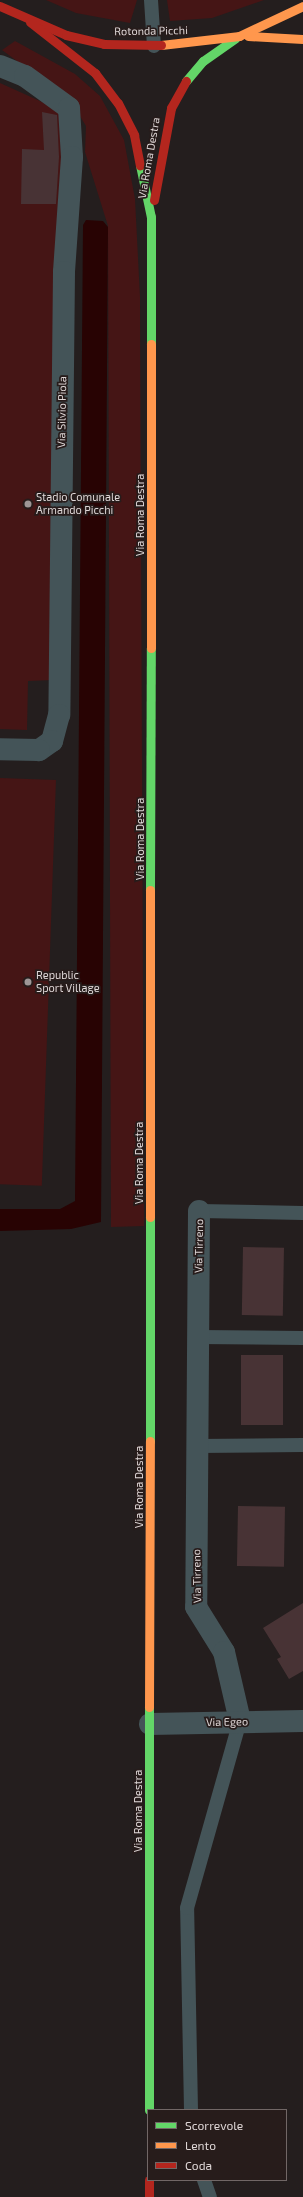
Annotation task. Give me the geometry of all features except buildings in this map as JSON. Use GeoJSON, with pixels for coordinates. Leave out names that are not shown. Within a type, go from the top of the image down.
{"type":"FeatureCollection","features":[{"type":"Feature","properties":{"kind":"street","name":"Rotonda Picchi"},"geometry":{"type":"LineString","coordinates":[[0,6],[30,22],[66,35],[104,44],[154,46],[239,36],[282,18],[303,6]]}},
{"type":"Feature","properties":{"kind":"street","name":"Via Roma Destra"},"geometry":{"type":"LineString","coordinates":[[30,22],[95,73],[118,104],[134,135],[151,216]]}},
{"type":"Feature","properties":{"kind":"street"},"geometry":{"type":"LineString","coordinates":[[239,36],[303,39]]}},
{"type":"Feature","properties":{"kind":"street","name":"Via Roma Destra"},"geometry":{"type":"LineString","coordinates":[[149,2109],[151,216],[170,108],[182,85],[203,61],[239,36]]}},
{"type":"Feature","properties":{"kind":"street","name":"Via Silvio Piola"},"geometry":{"type":"LineString","coordinates":[[0,66],[25,76],[69,108],[72,157],[64,272],[59,715],[52,741],[39,750],[0,749]]}},
{"type":"Feature","properties":{"kind":"street","name":"Via Tirreno"},"geometry":{"type":"LineString","coordinates":[[199,1211],[196,1607],[224,1652],[240,1721]]}},
{"type":"Feature","properties":{"kind":"street","name":"Via Egeo"},"geometry":{"type":"LineString","coordinates":[[150,1724],[240,1721],[303,1721]]}},
{"type":"Feature","properties":{"kind":"street"},"geometry":{"type":"LineString","coordinates":[[149,2181],[149,2197]]}},
{"type":"Feature","properties":{"kind":"lane"},"geometry":{"type":"LineString","coordinates":[[151,0],[154,46]]}},
{"type":"Feature","properties":{"kind":"lane","name":"Via Tirreno"},"geometry":{"type":"LineString","coordinates":[[199,1211],[303,1213]]}},
{"type":"Feature","properties":{"kind":"lane"},"geometry":{"type":"LineString","coordinates":[[197,1337],[303,1338]]}},
{"type":"Feature","properties":{"kind":"lane"},"geometry":{"type":"LineString","coordinates":[[197,1446],[303,1445]]}},
{"type":"Feature","properties":{"kind":"lane"},"geometry":{"type":"LineString","coordinates":[[191,2109],[187,1908],[240,1721]]}},
{"type":"Feature","properties":{"kind":"lane"},"geometry":{"type":"LineString","coordinates":[[204,2181],[210,2197]]}},
{"type":"Feature","properties":{"kind":"shaded area"},"geometry":{"type":"Polygon","coordinates":[[[46,0],[137,0],[130,23],[76,13],[46,0]]]}},
{"type":"Feature","properties":{"kind":"shaded area"},"geometry":{"type":"Polygon","coordinates":[[[167,0],[264,0],[212,18],[170,21],[167,0]]]}},
{"type":"Feature","properties":{"kind":"shaded area"},"geometry":{"type":"Polygon","coordinates":[[[15,41],[75,74],[100,96],[124,140],[135,199],[140,297],[144,1226],[111,1227],[108,226],[85,152],[86,126],[71,101],[2,50],[15,41]]]}},
{"type":"Feature","properties":{"kind":"shaded area","name":"Stadio Comunale Armando Picchi"},"geometry":{"type":"Polygon","coordinates":[[[0,83],[62,111],[63,140],[53,680],[28,681],[27,730],[0,729],[0,83]]]}},
{"type":"Feature","properties":{"kind":"shaded area"},"geometry":{"type":"Polygon","coordinates":[[[86,220],[103,221],[108,227],[101,1222],[71,1229],[0,1231],[0,1209],[60,1209],[75,1201],[83,225],[86,220]]]}},
{"type":"Feature","properties":{"kind":"shaded area","name":"Republic Sport Village"},"geometry":{"type":"Polygon","coordinates":[[[0,778],[56,780],[42,1186],[0,1184],[0,778]]]}},
{"type":"Feature","properties":{"kind":"traffic: fast"},"geometry":{"type":"LineString","coordinates":[[186,81],[203,61],[235,39]]}},
{"type":"Feature","properties":{"kind":"traffic: fast"},"geometry":{"type":"LineString","coordinates":[[140,165],[151,217],[151,344]]}},
{"type":"Feature","properties":{"kind":"traffic: fast"},"geometry":{"type":"LineString","coordinates":[[150,890],[151,648]]}},
{"type":"Feature","properties":{"kind":"traffic: fast"},"geometry":{"type":"LineString","coordinates":[[150,1217],[150,1441]]}},
{"type":"Feature","properties":{"kind":"traffic: fast"},"geometry":{"type":"LineString","coordinates":[[149,1707],[149,2109]]}},
{"type":"Feature","properties":{"kind":"traffic: slow"},"geometry":{"type":"LineString","coordinates":[[161,45],[239,36],[303,6]]}},
{"type":"Feature","properties":{"kind":"traffic: slow"},"geometry":{"type":"LineString","coordinates":[[248,36],[303,39]]}},
{"type":"Feature","properties":{"kind":"traffic: slow"},"geometry":{"type":"LineString","coordinates":[[151,344],[151,648]]}},
{"type":"Feature","properties":{"kind":"traffic: slow"},"geometry":{"type":"LineString","coordinates":[[150,890],[150,1217]]}},
{"type":"Feature","properties":{"kind":"traffic: slow"},"geometry":{"type":"LineString","coordinates":[[149,1707],[150,1441]]}},
{"type":"Feature","properties":{"kind":"traffic: jam"},"geometry":{"type":"LineString","coordinates":[[0,6],[66,35],[104,44],[161,45]]}},
{"type":"Feature","properties":{"kind":"traffic: jam"},"geometry":{"type":"LineString","coordinates":[[30,22],[95,73],[118,103],[134,135],[140,165]]}},
{"type":"Feature","properties":{"kind":"traffic: jam"},"geometry":{"type":"LineString","coordinates":[[154,200],[171,108],[186,81]]}},
{"type":"Feature","properties":{"kind":"traffic: jam"},"geometry":{"type":"LineString","coordinates":[[149,2181],[149,2197]]}},
{"type":"Feature","properties":{"kind":"place","name":"Stadio Comunale Armando Picchi"},"geometry":{"type":"Point","coordinates":[28,504]}},
{"type":"Feature","properties":{"kind":"place","name":"Republic Sport Village"},"geometry":{"type":"Point","coordinates":[28,982]}}]}
